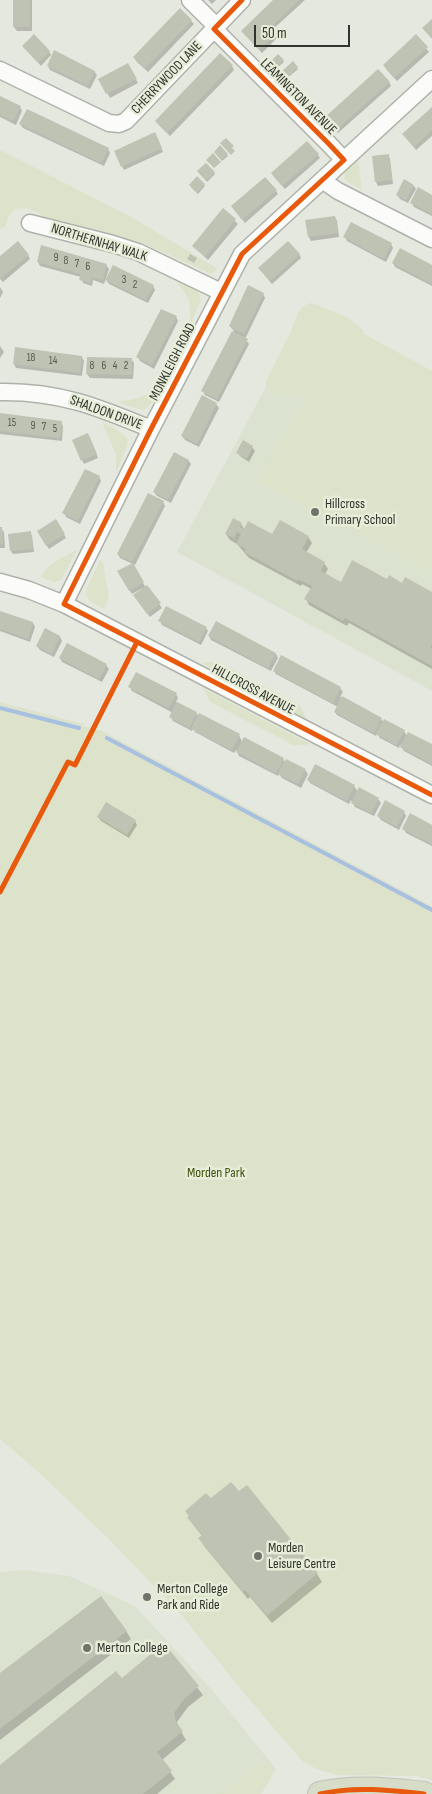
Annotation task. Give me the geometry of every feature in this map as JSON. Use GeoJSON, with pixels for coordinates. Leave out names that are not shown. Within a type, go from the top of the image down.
{"type":"FeatureCollection","features":[{"type":"Feature","properties":{"kind":"highway"},"geometry":{"type":"LineString","coordinates":[[320,1794],[331,1791],[361,1789],[424,1794]]}},
{"type":"Feature","properties":{"kind":"street","name":"LEAMINGTON AVENUE"},"geometry":{"type":"LineString","coordinates":[[190,0],[344,160]]}},
{"type":"Feature","properties":{"kind":"street","name":"CHERRYWOOD LANE"},"geometry":{"type":"LineString","coordinates":[[0,70],[109,123],[119,124],[126,121],[242,0]]}},
{"type":"Feature","properties":{"kind":"street","name":"MONKLEIGH ROAD"},"geometry":{"type":"LineString","coordinates":[[64,604],[151,429],[242,254],[432,79]]}},
{"type":"Feature","properties":{"kind":"street"},"geometry":{"type":"LineString","coordinates":[[322,180],[338,191],[432,239]]}},
{"type":"Feature","properties":{"kind":"street","name":"NORTHERNHAY WALK"},"geometry":{"type":"LineString","coordinates":[[30,223],[138,252],[221,292]]}},
{"type":"Feature","properties":{"kind":"street","name":"SHALDON DRIVE"},"geometry":{"type":"LineString","coordinates":[[0,392],[60,397],[85,403],[151,429]]}},
{"type":"Feature","properties":{"kind":"street","name":"HILLCROSS AVENUE"},"geometry":{"type":"LineString","coordinates":[[0,582],[29,590],[64,604],[432,795]]}},
{"type":"Feature","properties":{"kind":"shaded area","name":"Hillcross Primary School"},"geometry":{"type":"Polygon","coordinates":[[[310,305],[432,371],[432,691],[177,552],[310,305]]]}},
{"type":"Feature","properties":{"kind":"shaded area","name":"Merton College"},"geometry":{"type":"Polygon","coordinates":[[[25,1570],[69,1576],[135,1606],[212,1690],[277,1770],[247,1794],[0,1794],[0,1572],[25,1570]]]}},
{"type":"Feature","properties":{"kind":"green space"},"geometry":{"type":"Polygon","coordinates":[[[0,150],[133,218],[218,269],[211,274],[145,244],[44,217],[26,208],[15,209],[8,218],[6,226],[0,229],[0,150]]]}},
{"type":"Feature","properties":{"kind":"green space"},"geometry":{"type":"Polygon","coordinates":[[[358,159],[362,190],[346,181],[345,177],[346,171],[358,159]]]}},
{"type":"Feature","properties":{"kind":"green space"},"geometry":{"type":"Polygon","coordinates":[[[176,280],[193,289],[200,296],[191,324],[189,300],[176,280]]]}},
{"type":"Feature","properties":{"kind":"green space"},"geometry":{"type":"Polygon","coordinates":[[[310,303],[350,319],[362,329],[364,334],[432,371],[432,573],[256,481],[306,400],[303,398],[304,395],[289,396],[280,394],[267,387],[265,383],[298,313],[303,306],[310,303]]]}},
{"type":"Feature","properties":{"kind":"green space"},"geometry":{"type":"Polygon","coordinates":[[[160,387],[151,403],[144,409],[117,402],[140,398],[160,387]]]}},
{"type":"Feature","properties":{"kind":"green space"},"geometry":{"type":"Polygon","coordinates":[[[102,422],[121,432],[128,440],[117,471],[116,455],[102,422]]]}},
{"type":"Feature","properties":{"kind":"green space"},"geometry":{"type":"Polygon","coordinates":[[[77,550],[61,580],[53,582],[41,577],[52,564],[77,550]]]}},
{"type":"Feature","properties":{"kind":"green space"},"geometry":{"type":"Polygon","coordinates":[[[100,560],[103,563],[109,596],[104,609],[91,602],[86,594],[86,590],[100,560]]]}},
{"type":"Feature","properties":{"kind":"green space"},"geometry":{"type":"Polygon","coordinates":[[[204,662],[218,662],[300,705],[307,720],[203,664],[204,662]]]}},
{"type":"Feature","properties":{"kind":"green space"},"geometry":{"type":"Polygon","coordinates":[[[203,688],[308,743],[307,745],[293,745],[210,702],[203,688]]]}},
{"type":"Feature","properties":{"kind":"green space","name":"Morden Park"},"geometry":{"type":"Polygon","coordinates":[[[0,702],[83,724],[84,726],[102,731],[432,906],[432,1780],[417,1776],[337,1775],[319,1770],[303,1762],[248,1698],[179,1612],[109,1539],[34,1468],[0,1439],[0,702]]]}},
{"type":"Feature","properties":{"kind":"green space"},"geometry":{"type":"Polygon","coordinates":[[[262,1763],[267,1765],[272,1771],[271,1779],[261,1794],[220,1794],[257,1765],[262,1763]]]}},
{"type":"Feature","properties":{"kind":"building"},"geometry":{"type":"Polygon","coordinates":[[[13,0],[30,0],[30,27],[13,27],[13,0]]]}},
{"type":"Feature","properties":{"kind":"building"},"geometry":{"type":"Polygon","coordinates":[[[273,0],[299,0],[270,28],[276,34],[259,50],[241,31],[273,0]]]}},
{"type":"Feature","properties":{"kind":"building"},"geometry":{"type":"Polygon","coordinates":[[[180,8],[192,20],[145,69],[133,57],[180,8]]]}},
{"type":"Feature","properties":{"kind":"building"},"geometry":{"type":"Polygon","coordinates":[[[432,19],[432,39],[422,28],[432,19]]]}},
{"type":"Feature","properties":{"kind":"building"},"geometry":{"type":"Polygon","coordinates":[[[34,34],[50,51],[38,63],[22,46],[34,34]]]}},
{"type":"Feature","properties":{"kind":"building"},"geometry":{"type":"Polygon","coordinates":[[[416,34],[428,47],[394,78],[383,65],[416,34]]]}},
{"type":"Feature","properties":{"kind":"building"},"geometry":{"type":"Polygon","coordinates":[[[54,50],[95,71],[88,86],[47,66],[54,50]]]}},
{"type":"Feature","properties":{"kind":"building"},"geometry":{"type":"Polygon","coordinates":[[[220,53],[233,65],[167,133],[155,121],[220,53]]]}},
{"type":"Feature","properties":{"kind":"building"},"geometry":{"type":"Polygon","coordinates":[[[278,54],[284,60],[274,69],[269,63],[278,54]]]}},
{"type":"Feature","properties":{"kind":"building"},"geometry":{"type":"Polygon","coordinates":[[[293,61],[298,67],[284,80],[279,74],[293,61]]]}},
{"type":"Feature","properties":{"kind":"building"},"geometry":{"type":"Polygon","coordinates":[[[128,63],[137,79],[106,94],[98,79],[128,63]]]}},
{"type":"Feature","properties":{"kind":"building"},"geometry":{"type":"Polygon","coordinates":[[[378,69],[390,82],[336,130],[324,118],[378,69]]]}},
{"type":"Feature","properties":{"kind":"building"},"geometry":{"type":"Polygon","coordinates":[[[0,96],[21,106],[13,121],[0,115],[0,96]]]}},
{"type":"Feature","properties":{"kind":"building"},"geometry":{"type":"Polygon","coordinates":[[[432,107],[432,130],[414,147],[402,134],[432,107]]]}},
{"type":"Feature","properties":{"kind":"building"},"geometry":{"type":"Polygon","coordinates":[[[27,109],[109,148],[101,163],[19,124],[27,109]]]}},
{"type":"Feature","properties":{"kind":"building"},"geometry":{"type":"Polygon","coordinates":[[[155,132],[162,148],[121,167],[114,151],[155,132]]]}},
{"type":"Feature","properties":{"kind":"building"},"geometry":{"type":"Polygon","coordinates":[[[226,138],[234,146],[232,148],[235,151],[231,155],[220,143],[226,138]]]}},
{"type":"Feature","properties":{"kind":"building"},"geometry":{"type":"Polygon","coordinates":[[[307,141],[319,154],[282,186],[271,173],[307,141]]]}},
{"type":"Feature","properties":{"kind":"building"},"geometry":{"type":"Polygon","coordinates":[[[220,145],[228,154],[221,160],[214,152],[220,145]]]}},
{"type":"Feature","properties":{"kind":"building"},"geometry":{"type":"Polygon","coordinates":[[[213,153],[221,162],[214,168],[206,160],[213,153]]]}},
{"type":"Feature","properties":{"kind":"building"},"geometry":{"type":"Polygon","coordinates":[[[389,154],[392,180],[375,182],[372,156],[389,154]]]}},
{"type":"Feature","properties":{"kind":"building"},"geometry":{"type":"Polygon","coordinates":[[[206,163],[215,172],[206,181],[197,171],[206,163]]]}},
{"type":"Feature","properties":{"kind":"building"},"geometry":{"type":"Polygon","coordinates":[[[197,176],[205,184],[197,193],[189,185],[197,176]]]}},
{"type":"Feature","properties":{"kind":"building"},"geometry":{"type":"Polygon","coordinates":[[[265,177],[277,190],[242,220],[231,206],[265,177]]]}},
{"type":"Feature","properties":{"kind":"building"},"geometry":{"type":"Polygon","coordinates":[[[404,179],[414,185],[406,200],[396,195],[404,179]]]}},
{"type":"Feature","properties":{"kind":"building"},"geometry":{"type":"Polygon","coordinates":[[[418,187],[432,195],[432,214],[410,203],[418,187]]]}},
{"type":"Feature","properties":{"kind":"building"},"geometry":{"type":"Polygon","coordinates":[[[223,208],[236,219],[205,257],[192,246],[223,208]]]}},
{"type":"Feature","properties":{"kind":"building"},"geometry":{"type":"Polygon","coordinates":[[[335,216],[338,233],[308,237],[305,220],[335,216]]]}},
{"type":"Feature","properties":{"kind":"building"},"geometry":{"type":"Polygon","coordinates":[[[351,222],[392,243],[384,259],[343,237],[351,222]]]}},
{"type":"Feature","properties":{"kind":"building"},"geometry":{"type":"Polygon","coordinates":[[[18,241],[29,255],[0,279],[0,256],[18,241]]]}},
{"type":"Feature","properties":{"kind":"building"},"geometry":{"type":"Polygon","coordinates":[[[288,241],[300,254],[270,281],[258,268],[288,241]]]}},
{"type":"Feature","properties":{"kind":"building"},"geometry":{"type":"Polygon","coordinates":[[[41,245],[107,264],[103,280],[92,277],[90,283],[79,280],[81,274],[37,262],[41,245]]]}},
{"type":"Feature","properties":{"kind":"building"},"geometry":{"type":"Polygon","coordinates":[[[400,248],[432,265],[432,284],[392,263],[400,248]]]}},
{"type":"Feature","properties":{"kind":"building"},"geometry":{"type":"Polygon","coordinates":[[[190,254],[197,258],[194,263],[187,259],[190,254]]]}},
{"type":"Feature","properties":{"kind":"building"},"geometry":{"type":"Polygon","coordinates":[[[113,265],[154,285],[146,300],[105,280],[113,265]]]}},
{"type":"Feature","properties":{"kind":"building"},"geometry":{"type":"Polygon","coordinates":[[[248,285],[264,293],[244,334],[229,326],[248,285]]]}},
{"type":"Feature","properties":{"kind":"building"},"geometry":{"type":"Polygon","coordinates":[[[161,309],[177,316],[152,365],[136,357],[161,309]]]}},
{"type":"Feature","properties":{"kind":"building"},"geometry":{"type":"Polygon","coordinates":[[[232,331],[248,339],[217,399],[201,391],[232,331]]]}},
{"type":"Feature","properties":{"kind":"building"},"geometry":{"type":"Polygon","coordinates":[[[15,347],[82,356],[80,373],[13,364],[15,347]]]}},
{"type":"Feature","properties":{"kind":"building"},"geometry":{"type":"Polygon","coordinates":[[[87,357],[132,358],[132,375],[86,374],[87,357]]]}},
{"type":"Feature","properties":{"kind":"building"},"geometry":{"type":"Polygon","coordinates":[[[202,395],[217,403],[197,444],[181,436],[202,395]]]}},
{"type":"Feature","properties":{"kind":"building"},"geometry":{"type":"Polygon","coordinates":[[[0,413],[62,421],[60,438],[0,431],[0,413]]]}},
{"type":"Feature","properties":{"kind":"building"},"geometry":{"type":"Polygon","coordinates":[[[88,433],[97,454],[81,461],[72,440],[88,433]]]}},
{"type":"Feature","properties":{"kind":"building"},"geometry":{"type":"Polygon","coordinates":[[[243,440],[253,446],[247,459],[236,453],[243,440]]]}},
{"type":"Feature","properties":{"kind":"building"},"geometry":{"type":"Polygon","coordinates":[[[174,452],[189,460],[168,500],[153,492],[174,452]]]}},
{"type":"Feature","properties":{"kind":"building"},"geometry":{"type":"Polygon","coordinates":[[[85,469],[100,476],[78,521],[62,513],[85,469]]]}},
{"type":"Feature","properties":{"kind":"building"},"geometry":{"type":"Polygon","coordinates":[[[148,493],[164,501],[132,562],[117,554],[148,493]]]}},
{"type":"Feature","properties":{"kind":"building"},"geometry":{"type":"Polygon","coordinates":[[[233,518],[242,523],[240,527],[244,529],[248,521],[272,534],[280,520],[309,536],[302,549],[325,562],[321,571],[341,582],[352,560],[387,579],[389,575],[402,583],[405,577],[432,592],[432,645],[430,647],[432,648],[432,666],[345,618],[343,621],[304,599],[312,586],[298,579],[297,581],[244,552],[246,549],[236,544],[241,534],[237,532],[234,538],[225,534],[233,518]]]}},
{"type":"Feature","properties":{"kind":"building"},"geometry":{"type":"Polygon","coordinates":[[[56,519],[65,534],[46,546],[37,531],[56,519]]]}},
{"type":"Feature","properties":{"kind":"building"},"geometry":{"type":"Polygon","coordinates":[[[0,527],[2,527],[3,544],[0,544],[0,527]]]}},
{"type":"Feature","properties":{"kind":"building"},"geometry":{"type":"Polygon","coordinates":[[[31,531],[33,549],[10,551],[8,534],[31,531]]]}},
{"type":"Feature","properties":{"kind":"building"},"geometry":{"type":"Polygon","coordinates":[[[133,563],[144,582],[129,591],[117,571],[133,563]]]}},
{"type":"Feature","properties":{"kind":"building"},"geometry":{"type":"Polygon","coordinates":[[[147,585],[161,603],[147,614],[133,595],[147,585]]]}},
{"type":"Feature","properties":{"kind":"building"},"geometry":{"type":"Polygon","coordinates":[[[166,606],[207,627],[199,642],[158,621],[166,606]]]}},
{"type":"Feature","properties":{"kind":"building"},"geometry":{"type":"Polygon","coordinates":[[[0,611],[33,622],[28,639],[0,629],[0,611]]]}},
{"type":"Feature","properties":{"kind":"building"},"geometry":{"type":"Polygon","coordinates":[[[216,621],[276,653],[268,668],[208,636],[216,621]]]}},
{"type":"Feature","properties":{"kind":"building"},"geometry":{"type":"Polygon","coordinates":[[[45,628],[60,636],[52,654],[36,646],[45,628]]]}},
{"type":"Feature","properties":{"kind":"building"},"geometry":{"type":"Polygon","coordinates":[[[67,643],[107,664],[99,679],[59,658],[67,643]]]}},
{"type":"Feature","properties":{"kind":"building"},"geometry":{"type":"Polygon","coordinates":[[[281,655],[341,687],[333,703],[273,671],[281,655]]]}},
{"type":"Feature","properties":{"kind":"building"},"geometry":{"type":"Polygon","coordinates":[[[136,672],[177,693],[169,708],[128,687],[136,672]]]}},
{"type":"Feature","properties":{"kind":"building"},"geometry":{"type":"Polygon","coordinates":[[[342,696],[382,718],[374,733],[334,712],[342,696]]]}},
{"type":"Feature","properties":{"kind":"building"},"geometry":{"type":"Polygon","coordinates":[[[177,702],[197,712],[189,728],[169,717],[177,702]]]}},
{"type":"Feature","properties":{"kind":"building"},"geometry":{"type":"Polygon","coordinates":[[[199,713],[240,734],[232,750],[191,729],[199,713]]]}},
{"type":"Feature","properties":{"kind":"building"},"geometry":{"type":"Polygon","coordinates":[[[384,719],[405,730],[396,745],[376,734],[384,719]]]}},
{"type":"Feature","properties":{"kind":"building"},"geometry":{"type":"Polygon","coordinates":[[[408,732],[432,744],[432,764],[400,747],[408,732]]]}},
{"type":"Feature","properties":{"kind":"building"},"geometry":{"type":"Polygon","coordinates":[[[244,737],[284,758],[276,773],[236,752],[244,737]]]}},
{"type":"Feature","properties":{"kind":"building"},"geometry":{"type":"Polygon","coordinates":[[[286,759],[306,769],[298,784],[278,774],[286,759]]]}},
{"type":"Feature","properties":{"kind":"building"},"geometry":{"type":"Polygon","coordinates":[[[315,764],[355,785],[347,801],[307,780],[315,764]]]}},
{"type":"Feature","properties":{"kind":"building"},"geometry":{"type":"Polygon","coordinates":[[[359,787],[379,798],[371,813],[351,803],[359,787]]]}},
{"type":"Feature","properties":{"kind":"building"},"geometry":{"type":"Polygon","coordinates":[[[385,800],[405,811],[397,827],[377,816],[385,800]]]}},
{"type":"Feature","properties":{"kind":"building"},"geometry":{"type":"Polygon","coordinates":[[[106,802],[136,820],[127,835],[97,817],[106,802]]]}},
{"type":"Feature","properties":{"kind":"building"},"geometry":{"type":"Polygon","coordinates":[[[410,813],[432,825],[432,844],[402,829],[410,813]]]}},
{"type":"Feature","properties":{"kind":"building","name":"Morden Leisure Centre"},"geometry":{"type":"Polygon","coordinates":[[[231,1482],[239,1491],[247,1485],[318,1573],[267,1616],[245,1590],[243,1592],[198,1538],[202,1535],[187,1517],[189,1516],[185,1511],[206,1493],[211,1498],[231,1482]]]}},
{"type":"Feature","properties":{"kind":"building"},"geometry":{"type":"Polygon","coordinates":[[[101,1596],[127,1631],[0,1729],[0,1673],[101,1596]]]}},
{"type":"Feature","properties":{"kind":"building"},"geometry":{"type":"Polygon","coordinates":[[[164,1643],[199,1686],[184,1699],[174,1713],[176,1722],[183,1731],[157,1752],[172,1771],[143,1794],[0,1794],[0,1765],[116,1671],[122,1678],[164,1643]]]}},
{"type":"Feature","properties":{"kind":"waterway"},"geometry":{"type":"LineString","coordinates":[[0,708],[79,728]]}},
{"type":"Feature","properties":{"kind":"waterway"},"geometry":{"type":"LineString","coordinates":[[107,738],[432,910]]}},
{"type":"Feature","properties":{"kind":"cycle path"},"geometry":{"type":"LineString","coordinates":[[242,0],[214,29],[344,160],[242,254],[151,429],[64,604],[432,795]]}},
{"type":"Feature","properties":{"kind":"cycle path"},"geometry":{"type":"LineString","coordinates":[[0,892],[68,762],[75,765],[137,642]]}},
{"type":"Feature","properties":{"kind":"cycle path"},"geometry":{"type":"LineString","coordinates":[[320,1794],[359,1789],[424,1794]]}},
{"type":"Feature","properties":{"kind":"place","name":"Hillcross Primary School"},"geometry":{"type":"Point","coordinates":[315,512]}},
{"type":"Feature","properties":{"kind":"place","name":"Morden Leisure Centre"},"geometry":{"type":"Point","coordinates":[258,1556]}},
{"type":"Feature","properties":{"kind":"place","name":"Merton College Park and Ride"},"geometry":{"type":"Point","coordinates":[147,1597]}},
{"type":"Feature","properties":{"kind":"place","name":"Merton College"},"geometry":{"type":"Point","coordinates":[87,1648]}}]}
